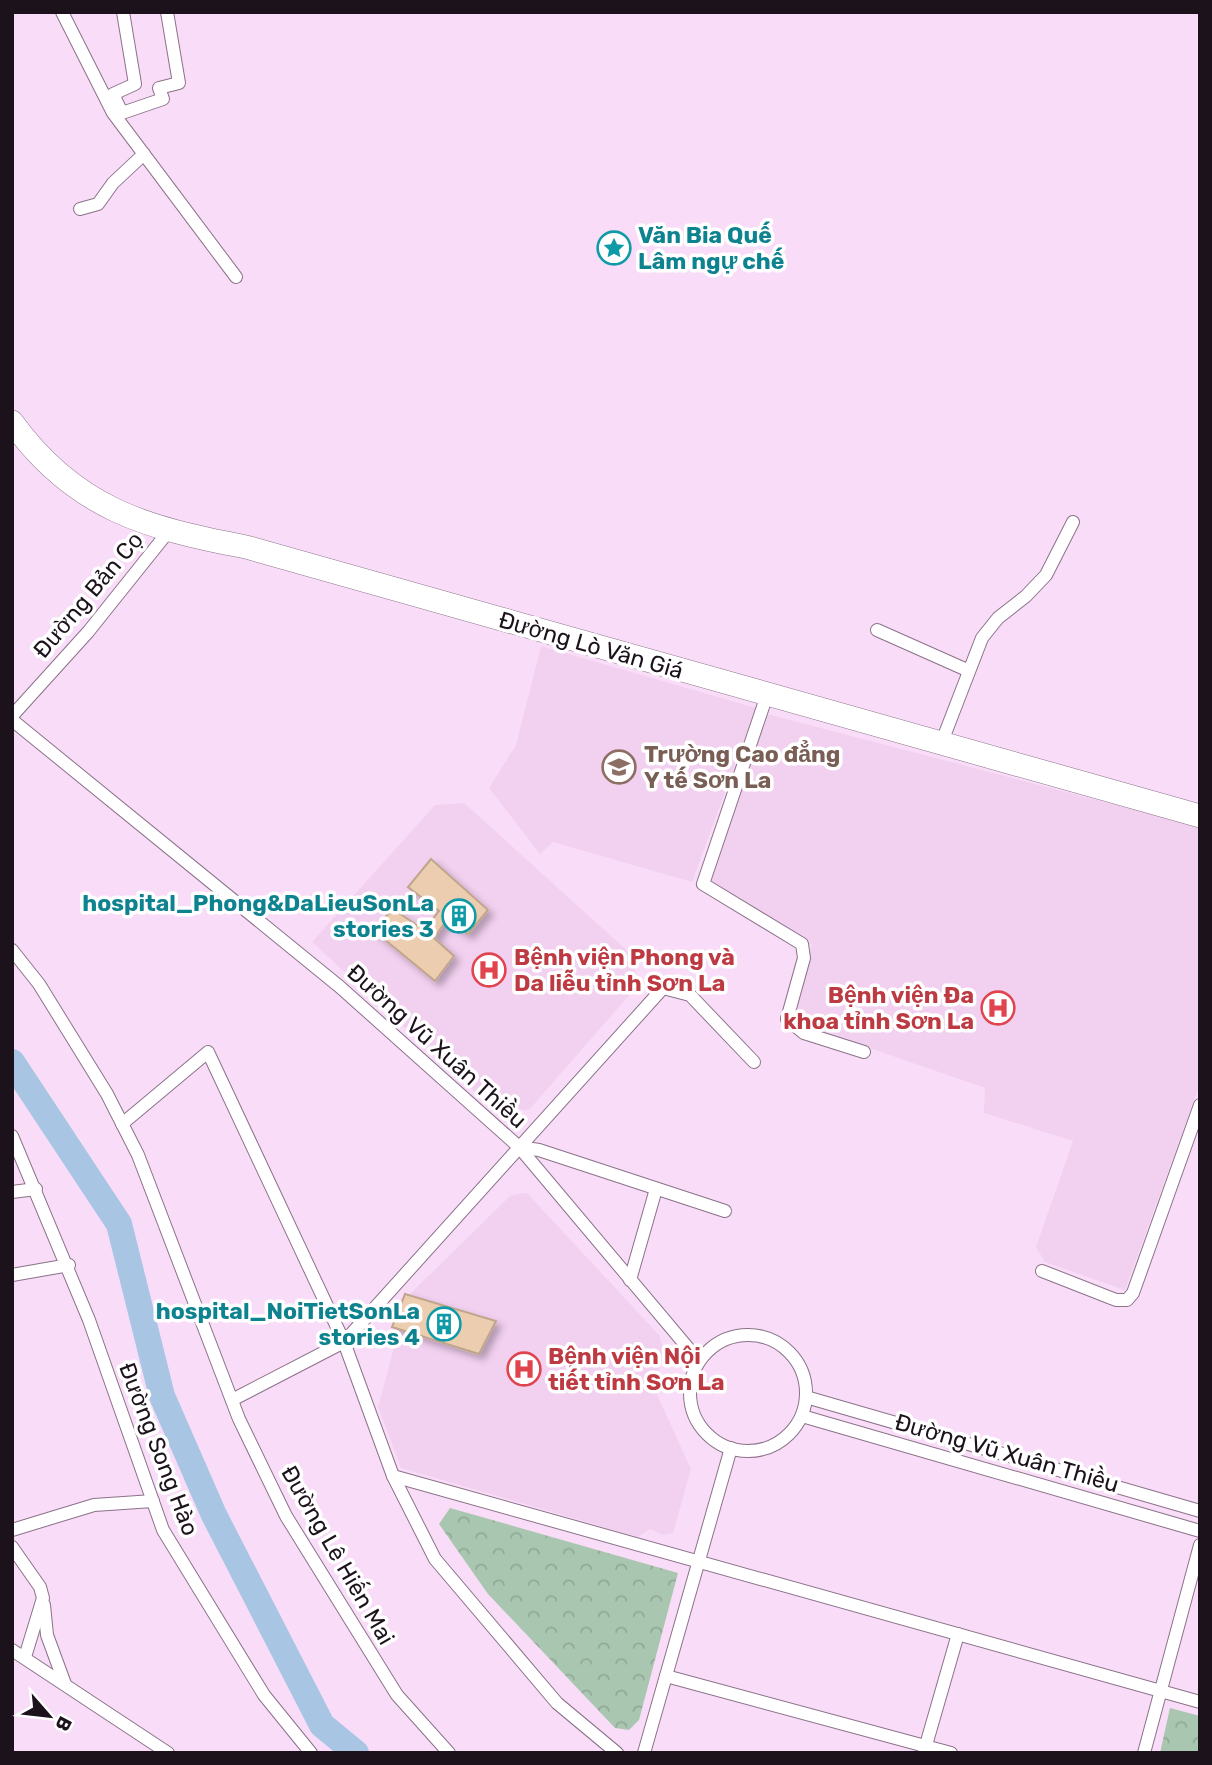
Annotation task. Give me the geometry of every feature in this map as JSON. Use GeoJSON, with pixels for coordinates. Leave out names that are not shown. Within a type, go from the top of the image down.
{"type":"FeatureCollection","features":[{"type":"Feature","properties":{"kind":"highway","name":"Đường Lò Văn Giá"},"geometry":{"type":"LineString","coordinates":[[12,422],[35,454],[68,484],[114,509],[168,532],[246,547],[1200,816]]}},
{"type":"Feature","properties":{"kind":"street"},"geometry":{"type":"LineString","coordinates":[[62,12],[113,113],[236,276]]}},
{"type":"Feature","properties":{"kind":"street"},"geometry":{"type":"LineString","coordinates":[[123,12],[135,84],[113,94],[122,113],[163,99],[159,88],[179,83],[167,12]]}},
{"type":"Feature","properties":{"kind":"street"},"geometry":{"type":"LineString","coordinates":[[80,209],[102,201],[113,183],[144,154]]}},
{"type":"Feature","properties":{"kind":"street"},"geometry":{"type":"LineString","coordinates":[[941,744],[967,670],[989,628],[1046,575],[1073,522]]}},
{"type":"Feature","properties":{"kind":"street","name":"Đường Bản Cọ"},"geometry":{"type":"LineString","coordinates":[[12,718],[88,632],[168,532]]}},
{"type":"Feature","properties":{"kind":"street"},"geometry":{"type":"LineString","coordinates":[[877,630],[967,670]]}},
{"type":"Feature","properties":{"kind":"street"},"geometry":{"type":"LineString","coordinates":[[767,695],[703,884],[802,944],[804,958],[787,1019],[804,1033],[864,1052]]}},
{"type":"Feature","properties":{"kind":"street","name":"Đường Vũ Xuân Thiều"},"geometry":{"type":"LineString","coordinates":[[12,718],[340,987],[519,1147],[699,1361]]}},
{"type":"Feature","properties":{"kind":"street","name":"Đường Lê Hiến Mai"},"geometry":{"type":"LineString","coordinates":[[12,950],[39,984],[107,1094],[138,1155],[232,1400],[293,1527],[397,1695],[449,1753]]}},
{"type":"Feature","properties":{"kind":"street"},"geometry":{"type":"LineString","coordinates":[[232,1400],[344,1342],[663,988],[690,996],[754,1062]]}},
{"type":"Feature","properties":{"kind":"street"},"geometry":{"type":"LineString","coordinates":[[122,1124],[208,1052],[344,1342],[393,1476],[435,1559],[557,1703],[617,1753]]}},
{"type":"Feature","properties":{"kind":"street"},"geometry":{"type":"LineString","coordinates":[[1042,1271],[1116,1300],[1127,1300],[1133,1293],[1200,1105]]}},
{"type":"Feature","properties":{"kind":"street","name":"Đường Song Hào"},"geometry":{"type":"LineString","coordinates":[[12,1136],[68,1265],[163,1530],[264,1695],[311,1753]]}},
{"type":"Feature","properties":{"kind":"street"},"geometry":{"type":"LineString","coordinates":[[519,1147],[539,1150],[725,1211]]}},
{"type":"Feature","properties":{"kind":"street"},"geometry":{"type":"LineString","coordinates":[[12,1192],[36,1189]]}},
{"type":"Feature","properties":{"kind":"street"},"geometry":{"type":"LineString","coordinates":[[630,1280],[656,1189]]}},
{"type":"Feature","properties":{"kind":"street"},"geometry":{"type":"LineString","coordinates":[[12,1275],[68,1265]]}},
{"type":"Feature","properties":{"kind":"street"},"geometry":{"type":"LineString","coordinates":[[748,1334],[767,1337],[784,1346],[797,1360],[805,1378],[806,1397],[802,1416],[791,1432],[776,1444],[758,1450],[731,1448],[705,1433],[695,1417],[690,1398],[691,1379],[699,1361],[712,1347],[729,1338],[748,1334]]}},
{"type":"Feature","properties":{"kind":"street","name":"Đường Vũ Xuân Thiều"},"geometry":{"type":"LineString","coordinates":[[806,1397],[1200,1511]]}},
{"type":"Feature","properties":{"kind":"street","name":"Đường Vũ Xuân Thiều"},"geometry":{"type":"LineString","coordinates":[[802,1416],[1200,1531]]}},
{"type":"Feature","properties":{"kind":"street"},"geometry":{"type":"LineString","coordinates":[[644,1753],[731,1448]]}},
{"type":"Feature","properties":{"kind":"street"},"geometry":{"type":"LineString","coordinates":[[393,1476],[1200,1702]]}},
{"type":"Feature","properties":{"kind":"street"},"geometry":{"type":"LineString","coordinates":[[12,1530],[94,1505],[153,1502]]}},
{"type":"Feature","properties":{"kind":"street"},"geometry":{"type":"LineString","coordinates":[[1144,1753],[1200,1545]]}},
{"type":"Feature","properties":{"kind":"street"},"geometry":{"type":"LineString","coordinates":[[12,1547],[40,1587],[47,1635],[65,1684]]}},
{"type":"Feature","properties":{"kind":"street"},"geometry":{"type":"LineString","coordinates":[[25,1657],[43,1598]]}},
{"type":"Feature","properties":{"kind":"street"},"geometry":{"type":"LineString","coordinates":[[925,1750],[958,1634]]}},
{"type":"Feature","properties":{"kind":"street"},"geometry":{"type":"LineString","coordinates":[[12,1650],[168,1753]]}},
{"type":"Feature","properties":{"kind":"street"},"geometry":{"type":"LineString","coordinates":[[666,1676],[925,1750],[951,1753]]}},
{"type":"Feature","properties":{"kind":"shaded area","name":"Trường Cao đẳng Y tế Sơn La"},"geometry":{"type":"Polygon","coordinates":[[[541,646],[756,708],[692,882],[553,842],[540,854],[489,788],[516,745],[541,646]]]}},
{"type":"Feature","properties":{"kind":"shaded area","name":"Bệnh viện Đa khoa tỉnh Sơn La"},"geometry":{"type":"Polygon","coordinates":[[[767,714],[1200,827],[1200,1084],[1125,1290],[1045,1262],[1036,1247],[1073,1141],[984,1113],[985,1088],[809,1027],[796,1017],[796,999],[812,945],[708,883],[767,714]]]}},
{"type":"Feature","properties":{"kind":"shaded area","name":"Bệnh viện Phong và Da liễu tỉnh Sơn La"},"geometry":{"type":"Polygon","coordinates":[[[464,803],[632,955],[638,985],[529,1110],[505,1109],[477,1094],[312,942],[435,805],[464,803]]]}},
{"type":"Feature","properties":{"kind":"shaded area","name":"Bệnh viện Nội tiết tỉnh Sơn La"},"geometry":{"type":"Polygon","coordinates":[[[527,1193],[659,1335],[664,1351],[654,1388],[691,1469],[673,1533],[663,1535],[650,1529],[638,1537],[401,1468],[378,1407],[408,1296],[511,1195],[527,1193]]]}},
{"type":"Feature","properties":{"kind":"green space"},"geometry":{"type":"Polygon","coordinates":[[[450,1508],[678,1573],[639,1720],[629,1730],[615,1728],[488,1594],[439,1524],[450,1508]]]}},
{"type":"Feature","properties":{"kind":"green space"},"geometry":{"type":"Polygon","coordinates":[[[1170,1708],[1200,1716],[1200,1753],[1160,1753],[1170,1708]]]}},
{"type":"Feature","properties":{"kind":"building","name":"hospital_Phong&DaLieuSonLa stories 3"},"geometry":{"type":"Polygon","coordinates":[[[431,859],[488,910],[468,934],[446,921],[434,938],[454,956],[435,981],[373,930],[393,909],[424,930],[439,911],[408,887],[431,859]]]}},
{"type":"Feature","properties":{"kind":"building","name":"hospital_NoiTietSonLa stories 4"},"geometry":{"type":"Polygon","coordinates":[[[405,1294],[496,1321],[479,1354],[392,1327],[405,1294]]]}},
{"type":"Feature","properties":{"kind":"waterway"},"geometry":{"type":"LineString","coordinates":[[12,1062],[119,1224],[162,1396],[214,1515],[322,1725],[356,1753]]}},
{"type":"Feature","properties":{"kind":"place","name":"Văn Bia Quế Lâm ngự chế"},"geometry":{"type":"Point","coordinates":[614,248]}},
{"type":"Feature","properties":{"kind":"place","name":"Trường Cao đẳng Y tế Sơn La"},"geometry":{"type":"Point","coordinates":[619,767]}},
{"type":"Feature","properties":{"kind":"place","name":"hospital_Phong&DaLieuSonLa stories 3"},"geometry":{"type":"Point","coordinates":[459,916]}},
{"type":"Feature","properties":{"kind":"place","name":"Bệnh viện Phong và Da liễu tỉnh Sơn La"},"geometry":{"type":"Point","coordinates":[489,970]}},
{"type":"Feature","properties":{"kind":"place","name":"Bệnh viện Đa khoa tỉnh Sơn La"},"geometry":{"type":"Point","coordinates":[998,1008]}},
{"type":"Feature","properties":{"kind":"place","name":"hospital_NoiTietSonLa stories 4"},"geometry":{"type":"Point","coordinates":[444,1324]}},
{"type":"Feature","properties":{"kind":"place","name":"Bệnh viện Nội tiết tỉnh Sơn La"},"geometry":{"type":"Point","coordinates":[524,1369]}}]}
